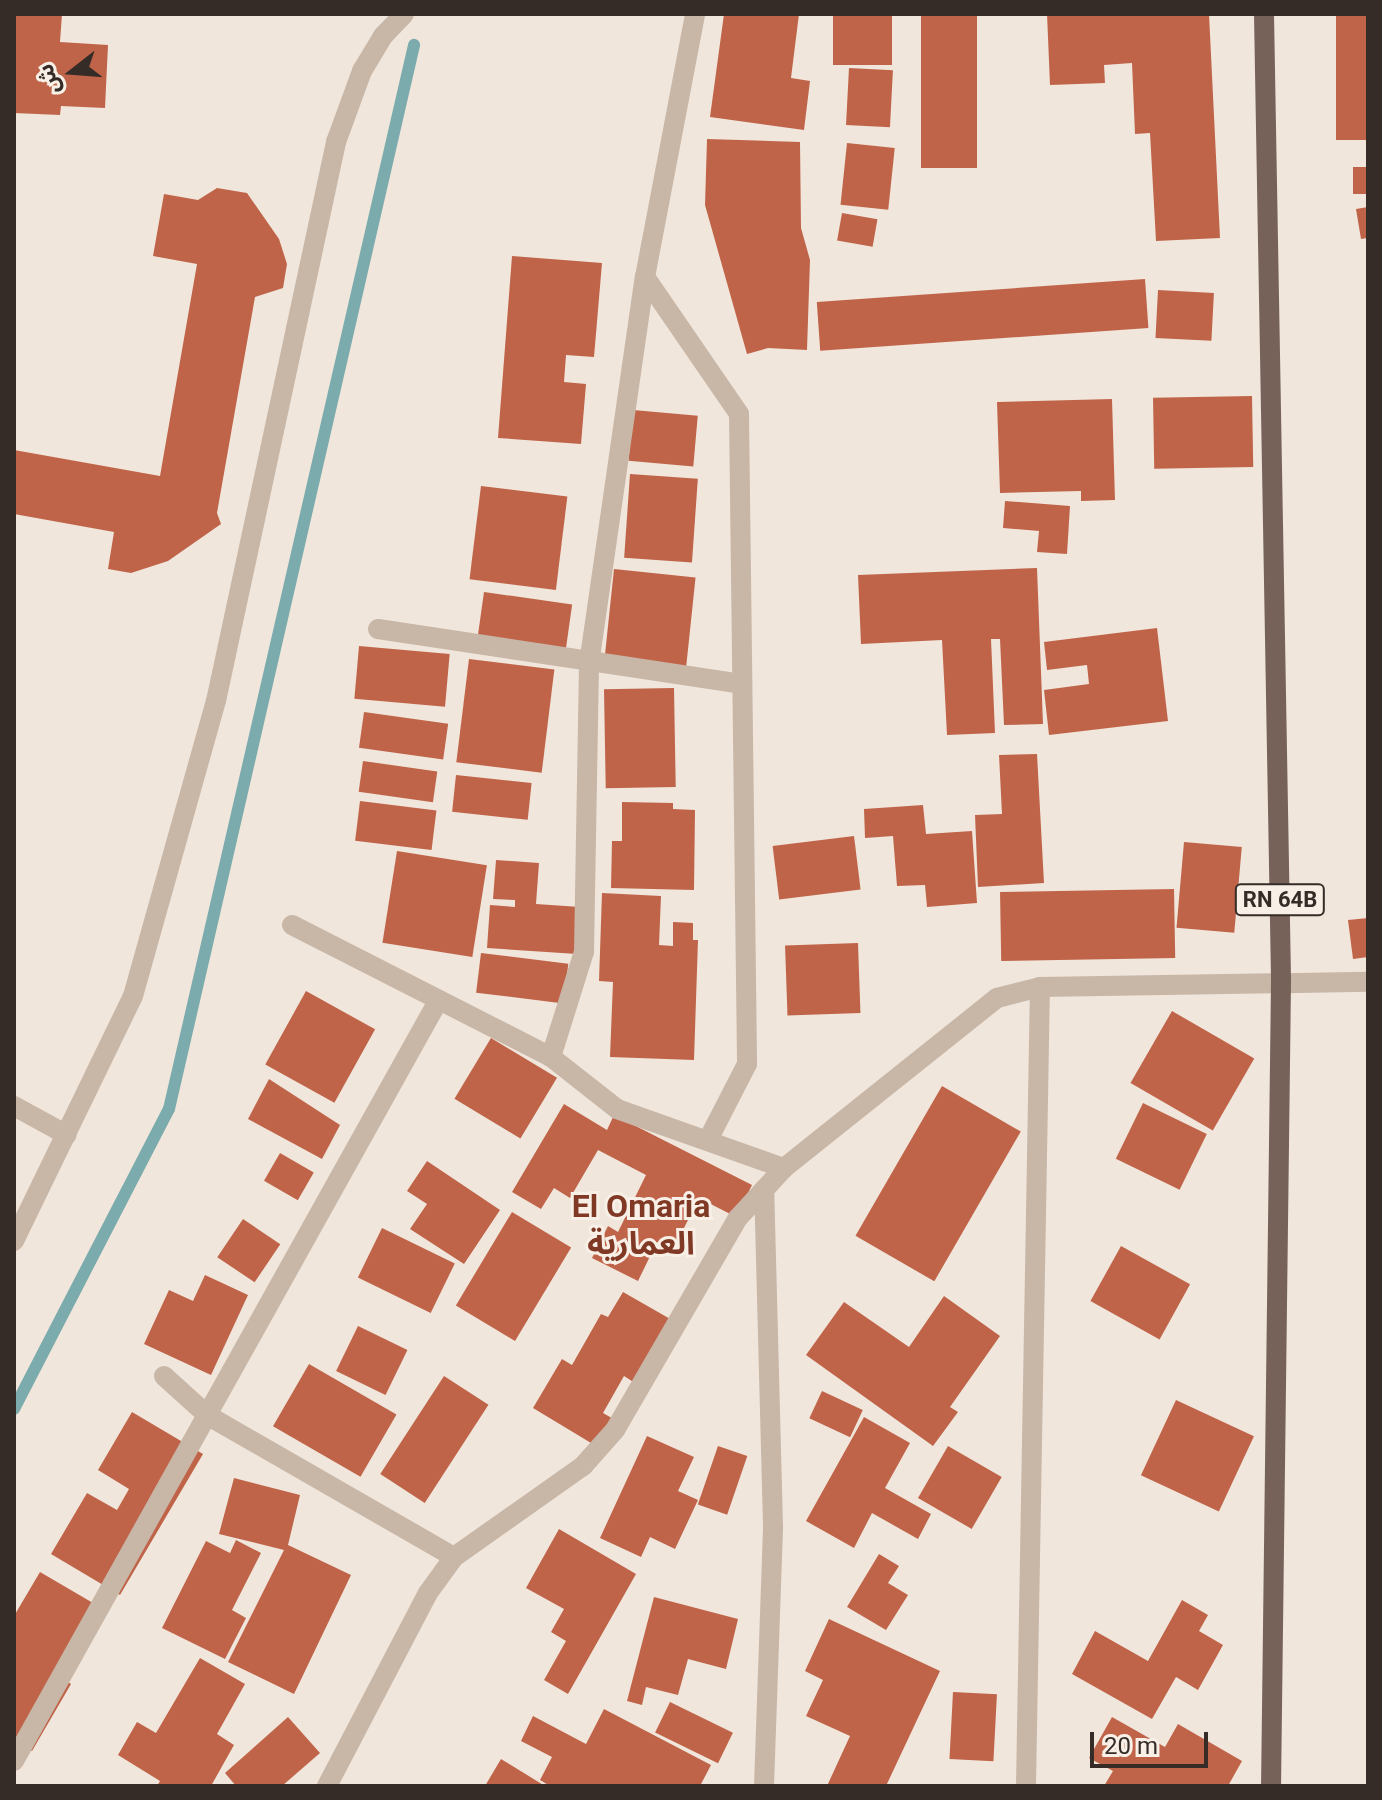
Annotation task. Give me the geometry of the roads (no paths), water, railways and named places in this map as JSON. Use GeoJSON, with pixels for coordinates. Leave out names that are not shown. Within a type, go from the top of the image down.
{"type":"FeatureCollection","features":[{"type":"Feature","properties":{"kind":"main road","name":"RN 64B"},"geometry":{"type":"LineString","coordinates":[[1264,14],[1281,982],[1271,1786]]}},
{"type":"Feature","properties":{"kind":"street"},"geometry":{"type":"LineString","coordinates":[[551,1057],[584,952],[589,664],[645,277],[695,14]]}},
{"type":"Feature","properties":{"kind":"street"},"geometry":{"type":"LineString","coordinates":[[14,1241],[133,996],[177,851],[216,701],[336,142],[362,71],[402,15]]}},
{"type":"Feature","properties":{"kind":"street"},"geometry":{"type":"LineString","coordinates":[[645,277],[739,414],[747,1064],[708,1140]]}},
{"type":"Feature","properties":{"kind":"street"},"geometry":{"type":"LineString","coordinates":[[378,629],[589,664],[740,684]]}},
{"type":"Feature","properties":{"kind":"street"},"geometry":{"type":"LineString","coordinates":[[292,925],[551,1057],[617,1109],[784,1168]]}},
{"type":"Feature","properties":{"kind":"street"},"geometry":{"type":"LineString","coordinates":[[327,1786],[428,1593],[454,1557],[583,1466],[615,1430],[738,1218],[784,1168],[997,998],[1040,987],[1368,982]]}},
{"type":"Feature","properties":{"kind":"street"},"geometry":{"type":"LineString","coordinates":[[1026,1786],[1040,987]]}},
{"type":"Feature","properties":{"kind":"street"},"geometry":{"type":"LineString","coordinates":[[14,1761],[438,1001]]}},
{"type":"Feature","properties":{"kind":"street"},"geometry":{"type":"LineString","coordinates":[[14,1106],[67,1135]]}},
{"type":"Feature","properties":{"kind":"street"},"geometry":{"type":"LineString","coordinates":[[764,1189],[773,1526],[764,1786]]}},
{"type":"Feature","properties":{"kind":"street"},"geometry":{"type":"LineString","coordinates":[[164,1376],[207,1415],[454,1557]]}},
{"type":"Feature","properties":{"kind":"waterway"},"geometry":{"type":"LineString","coordinates":[[14,1409],[169,1109],[414,45]]}},
{"type":"Feature","properties":{"kind":"district","name":"El Omaria العمارية"},"geometry":{"type":"Point","coordinates":[641,1226]}}]}
